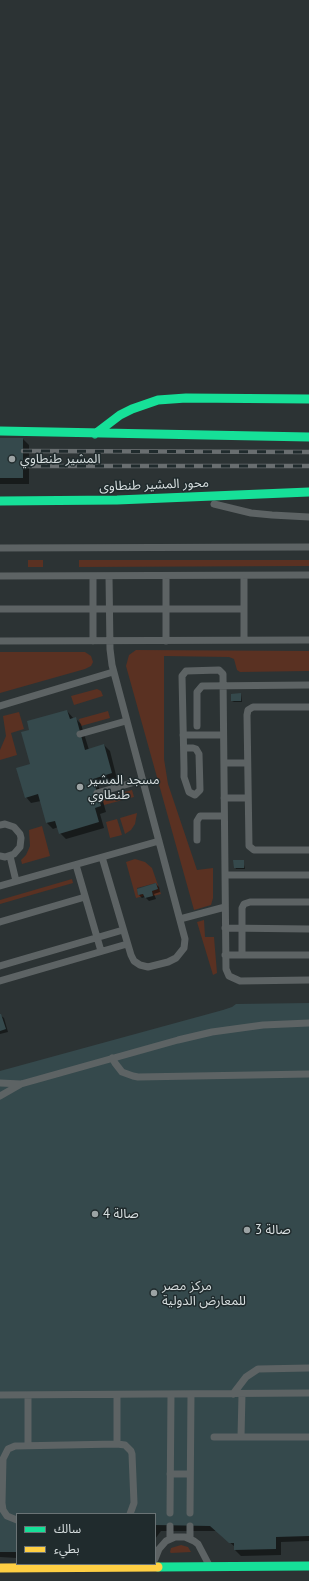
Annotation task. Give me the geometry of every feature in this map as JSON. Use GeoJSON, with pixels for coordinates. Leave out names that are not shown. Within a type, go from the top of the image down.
{"type":"FeatureCollection","features":[{"type":"Feature","properties":{"kind":"main road"},"geometry":{"type":"LineString","coordinates":[[95,434],[132,408],[158,400],[186,398],[309,399]]}},
{"type":"Feature","properties":{"kind":"main road"},"geometry":{"type":"LineString","coordinates":[[0,431],[309,437]]}},
{"type":"Feature","properties":{"kind":"main road","name":"محور المشير طنطاوى"},"geometry":{"type":"LineString","coordinates":[[0,501],[191,497],[309,492]]}},
{"type":"Feature","properties":{"kind":"main road"},"geometry":{"type":"LineString","coordinates":[[156,1563],[280,1570],[309,1566]]}},
{"type":"Feature","properties":{"kind":"main road"},"geometry":{"type":"LineString","coordinates":[[0,1568],[92,1565]]}},
{"type":"Feature","properties":{"kind":"lane"},"geometry":{"type":"LineString","coordinates":[[191,497],[231,509],[251,513],[309,517]]}},
{"type":"Feature","properties":{"kind":"lane"},"geometry":{"type":"LineString","coordinates":[[0,548],[309,547]]}},
{"type":"Feature","properties":{"kind":"lane"},"geometry":{"type":"LineString","coordinates":[[0,576],[309,576]]}},
{"type":"Feature","properties":{"kind":"lane"},"geometry":{"type":"LineString","coordinates":[[93,576],[93,641]]}},
{"type":"Feature","properties":{"kind":"lane"},"geometry":{"type":"LineString","coordinates":[[102,857],[132,958],[140,966],[148,967],[172,960],[182,952],[185,943],[180,919],[113,672],[110,641],[108,576]]}},
{"type":"Feature","properties":{"kind":"lane"},"geometry":{"type":"LineString","coordinates":[[166,576],[166,641]]}},
{"type":"Feature","properties":{"kind":"lane"},"geometry":{"type":"LineString","coordinates":[[244,576],[244,640]]}},
{"type":"Feature","properties":{"kind":"lane"},"geometry":{"type":"LineString","coordinates":[[0,610],[244,609]]}},
{"type":"Feature","properties":{"kind":"lane"},"geometry":{"type":"LineString","coordinates":[[0,641],[309,640]]}},
{"type":"Feature","properties":{"kind":"lane"},"geometry":{"type":"LineString","coordinates":[[184,748],[196,749],[199,754],[200,790],[195,795],[189,792],[186,786],[184,772],[182,676],[184,671],[219,670],[223,674],[225,965],[227,973],[236,980],[309,980]]}},
{"type":"Feature","properties":{"kind":"lane"},"geometry":{"type":"LineString","coordinates":[[0,706],[113,672]]}},
{"type":"Feature","properties":{"kind":"lane"},"geometry":{"type":"LineString","coordinates":[[197,726],[197,690],[204,685],[309,685]]}},
{"type":"Feature","properties":{"kind":"lane"},"geometry":{"type":"LineString","coordinates":[[309,707],[253,707],[248,710],[247,715],[248,844],[252,849],[309,850]]}},
{"type":"Feature","properties":{"kind":"lane"},"geometry":{"type":"LineString","coordinates":[[80,734],[126,721]]}},
{"type":"Feature","properties":{"kind":"lane"},"geometry":{"type":"LineString","coordinates":[[183,735],[223,735]]}},
{"type":"Feature","properties":{"kind":"lane"},"geometry":{"type":"LineString","coordinates":[[224,763],[247,763]]}},
{"type":"Feature","properties":{"kind":"lane"},"geometry":{"type":"LineString","coordinates":[[97,793],[142,780]]}},
{"type":"Feature","properties":{"kind":"lane"},"geometry":{"type":"LineString","coordinates":[[224,798],[248,798]]}},
{"type":"Feature","properties":{"kind":"lane"},"geometry":{"type":"LineString","coordinates":[[197,840],[197,821],[200,816],[224,816]]}},
{"type":"Feature","properties":{"kind":"lane"},"geometry":{"type":"LineString","coordinates":[[0,825],[10,825],[14,827],[20,834],[21,843],[18,851],[10,856],[0,856]]}},
{"type":"Feature","properties":{"kind":"lane"},"geometry":{"type":"LineString","coordinates":[[0,886],[159,841]]}},
{"type":"Feature","properties":{"kind":"lane"},"geometry":{"type":"LineString","coordinates":[[10,856],[16,881]]}},
{"type":"Feature","properties":{"kind":"lane"},"geometry":{"type":"LineString","coordinates":[[76,864],[101,951]]}},
{"type":"Feature","properties":{"kind":"lane"},"geometry":{"type":"LineString","coordinates":[[225,875],[309,875]]}},
{"type":"Feature","properties":{"kind":"lane"},"geometry":{"type":"LineString","coordinates":[[0,922],[85,897]]}},
{"type":"Feature","properties":{"kind":"lane"},"geometry":{"type":"LineString","coordinates":[[242,955],[242,908],[245,902],[309,902]]}},
{"type":"Feature","properties":{"kind":"lane"},"geometry":{"type":"LineString","coordinates":[[180,919],[225,907]]}},
{"type":"Feature","properties":{"kind":"lane"},"geometry":{"type":"LineString","coordinates":[[225,928],[309,929]]}},
{"type":"Feature","properties":{"kind":"lane"},"geometry":{"type":"LineString","coordinates":[[0,966],[123,930]]}},
{"type":"Feature","properties":{"kind":"lane"},"geometry":{"type":"LineString","coordinates":[[0,981],[127,944]]}},
{"type":"Feature","properties":{"kind":"lane"},"geometry":{"type":"LineString","coordinates":[[225,955],[309,955]]}},
{"type":"Feature","properties":{"kind":"lane"},"geometry":{"type":"LineString","coordinates":[[0,1096],[20,1084],[212,1032],[263,1025],[309,1023]]}},
{"type":"Feature","properties":{"kind":"lane"},"geometry":{"type":"LineString","coordinates":[[112,1058],[122,1072],[138,1077],[309,1074]]}},
{"type":"Feature","properties":{"kind":"lane"},"geometry":{"type":"LineString","coordinates":[[0,1083],[20,1084]]}},
{"type":"Feature","properties":{"kind":"lane"},"geometry":{"type":"LineString","coordinates":[[233,1394],[246,1377],[258,1369],[309,1368]]}},
{"type":"Feature","properties":{"kind":"lane"},"geometry":{"type":"LineString","coordinates":[[0,1395],[309,1393]]}},
{"type":"Feature","properties":{"kind":"lane"},"geometry":{"type":"LineString","coordinates":[[170,1513],[171,1394]]}},
{"type":"Feature","properties":{"kind":"lane"},"geometry":{"type":"LineString","coordinates":[[190,1513],[191,1394]]}},
{"type":"Feature","properties":{"kind":"lane"},"geometry":{"type":"LineString","coordinates":[[241,1437],[242,1394]]}},
{"type":"Feature","properties":{"kind":"lane"},"geometry":{"type":"LineString","coordinates":[[28,1395],[28,1446]]}},
{"type":"Feature","properties":{"kind":"lane"},"geometry":{"type":"LineString","coordinates":[[116,1444],[117,1395]]}},
{"type":"Feature","properties":{"kind":"lane"},"geometry":{"type":"LineString","coordinates":[[214,1438],[309,1437]]}},
{"type":"Feature","properties":{"kind":"lane"},"geometry":{"type":"LineString","coordinates":[[16,1520],[7,1516],[3,1510],[2,1459],[6,1452],[12,1447],[28,1446],[125,1445],[131,1450],[132,1454],[134,1503],[130,1513]]}},
{"type":"Feature","properties":{"kind":"lane"},"geometry":{"type":"LineString","coordinates":[[170,1474],[190,1474]]}},
{"type":"Feature","properties":{"kind":"lane"},"geometry":{"type":"LineString","coordinates":[[170,1526],[170,1538]]}},
{"type":"Feature","properties":{"kind":"lane"},"geometry":{"type":"LineString","coordinates":[[190,1526],[190,1538]]}},
{"type":"Feature","properties":{"kind":"lane"},"geometry":{"type":"LineString","coordinates":[[156,1557],[162,1545],[170,1538],[180,1536],[190,1538],[198,1544],[210,1567]]}},
{"type":"Feature","properties":{"kind":"shaded area"},"geometry":{"type":"Polygon","coordinates":[[[28,560],[43,560],[43,567],[28,567],[28,560]]]}},
{"type":"Feature","properties":{"kind":"shaded area"},"geometry":{"type":"Polygon","coordinates":[[[79,560],[309,560],[309,566],[79,567],[79,560]]]}},
{"type":"Feature","properties":{"kind":"shaded area"},"geometry":{"type":"Polygon","coordinates":[[[136,650],[309,651],[309,671],[240,672],[237,670],[234,659],[229,657],[164,656],[164,759],[168,784],[197,870],[213,868],[213,898],[211,905],[194,910],[126,666],[129,655],[136,650]]]}},
{"type":"Feature","properties":{"kind":"shaded area"},"geometry":{"type":"Polygon","coordinates":[[[0,652],[85,652],[91,656],[93,662],[91,666],[85,669],[0,693],[0,652]]]}},
{"type":"Feature","properties":{"kind":"shaded area"},"geometry":{"type":"Polygon","coordinates":[[[97,689],[101,691],[103,696],[74,705],[71,696],[97,689]]]}},
{"type":"Feature","properties":{"kind":"shaded area"},"geometry":{"type":"Polygon","coordinates":[[[108,711],[110,718],[81,726],[79,719],[108,711]]]}},
{"type":"Feature","properties":{"kind":"shaded area"},"geometry":{"type":"Polygon","coordinates":[[[19,712],[24,729],[11,733],[17,755],[0,760],[0,750],[6,736],[3,716],[19,712]]]}},
{"type":"Feature","properties":{"kind":"shaded area"},"geometry":{"type":"Polygon","coordinates":[[[132,790],[134,797],[104,805],[102,798],[132,790]]]}},
{"type":"Feature","properties":{"kind":"shaded area"},"geometry":{"type":"Polygon","coordinates":[[[137,813],[135,824],[131,830],[125,834],[120,818],[137,813]]]}},
{"type":"Feature","properties":{"kind":"shaded area"},"geometry":{"type":"Polygon","coordinates":[[[117,819],[122,835],[110,838],[106,822],[117,819]]]}},
{"type":"Feature","properties":{"kind":"shaded area"},"geometry":{"type":"Polygon","coordinates":[[[42,826],[50,856],[22,864],[21,860],[26,855],[30,846],[29,830],[42,826]]]}},
{"type":"Feature","properties":{"kind":"shaded area"},"geometry":{"type":"Polygon","coordinates":[[[135,859],[145,862],[152,868],[161,894],[153,896],[152,891],[158,889],[156,883],[137,888],[138,895],[143,894],[144,896],[136,898],[126,862],[135,859]]]}},
{"type":"Feature","properties":{"kind":"shaded area"},"geometry":{"type":"Polygon","coordinates":[[[72,879],[73,883],[0,904],[0,900],[72,879]]]}},
{"type":"Feature","properties":{"kind":"shaded area"},"geometry":{"type":"Polygon","coordinates":[[[204,920],[205,937],[214,937],[217,973],[213,975],[197,922],[204,920]]]}},
{"type":"Feature","properties":{"kind":"shaded area"},"geometry":{"type":"Polygon","coordinates":[[[181,1545],[188,1547],[191,1552],[170,1552],[171,1548],[181,1545]]]}},
{"type":"Feature","properties":{"kind":"building","name":"المشير طنطاوي"},"geometry":{"type":"Polygon","coordinates":[[[0,438],[23,438],[23,478],[0,478],[0,438]]]}},
{"type":"Feature","properties":{"kind":"building"},"geometry":{"type":"Polygon","coordinates":[[[241,693],[241,701],[231,701],[231,694],[241,693]]]}},
{"type":"Feature","properties":{"kind":"building"},"geometry":{"type":"Polygon","coordinates":[[[67,710],[70,719],[76,717],[85,750],[104,744],[112,773],[93,779],[101,806],[95,808],[99,822],[59,834],[55,821],[46,823],[38,794],[25,798],[16,768],[30,764],[21,732],[29,730],[27,721],[67,710]]]}},
{"type":"Feature","properties":{"kind":"building"},"geometry":{"type":"Polygon","coordinates":[[[233,860],[244,860],[244,868],[234,868],[233,860]]]}},
{"type":"Feature","properties":{"kind":"building"},"geometry":{"type":"Polygon","coordinates":[[[156,883],[158,889],[152,891],[153,896],[145,898],[143,894],[138,895],[137,889],[156,883]]]}},
{"type":"Feature","properties":{"kind":"building","name":"مركز مصر للمعارض الدولية"},"geometry":{"type":"Polygon","coordinates":[[[309,1003],[309,1536],[276,1537],[276,1549],[234,1550],[234,1543],[229,1543],[210,1526],[156,1525],[156,1513],[16,1513],[16,1552],[0,1552],[0,1071],[223,1010],[236,1004],[309,1003]]]}},
{"type":"Feature","properties":{"kind":"building"},"geometry":{"type":"Polygon","coordinates":[[[0,1014],[6,1029],[0,1031],[0,1014]]]}},
{"type":"Feature","properties":{"kind":"railway"},"geometry":{"type":"LineString","coordinates":[[23,451],[309,452]]}},
{"type":"Feature","properties":{"kind":"railway"},"geometry":{"type":"LineString","coordinates":[[23,466],[309,466]]}},
{"type":"Feature","properties":{"kind":"traffic: fast"},"geometry":{"type":"LineString","coordinates":[[95,434],[120,415],[158,400],[186,398],[309,399]]}},
{"type":"Feature","properties":{"kind":"traffic: fast"},"geometry":{"type":"LineString","coordinates":[[0,431],[309,437]]}},
{"type":"Feature","properties":{"kind":"traffic: fast"},"geometry":{"type":"LineString","coordinates":[[0,501],[117,500],[309,492]]}},
{"type":"Feature","properties":{"kind":"traffic: fast"},"geometry":{"type":"LineString","coordinates":[[158,1567],[309,1566]]}},
{"type":"Feature","properties":{"kind":"traffic: slow"},"geometry":{"type":"LineString","coordinates":[[0,1568],[158,1567]]}},
{"type":"Feature","properties":{"kind":"place","name":"المشير طنطاوي"},"geometry":{"type":"Point","coordinates":[12,459]}},
{"type":"Feature","properties":{"kind":"place","name":"مسجد المشير طنطاوي"},"geometry":{"type":"Point","coordinates":[80,787]}},
{"type":"Feature","properties":{"kind":"place","name":"صالة 4"},"geometry":{"type":"Point","coordinates":[95,1214]}},
{"type":"Feature","properties":{"kind":"place","name":"صالة 3"},"geometry":{"type":"Point","coordinates":[247,1230]}},
{"type":"Feature","properties":{"kind":"place","name":"مركز مصر للمعارض الدولية"},"geometry":{"type":"Point","coordinates":[154,1293]}}]}
